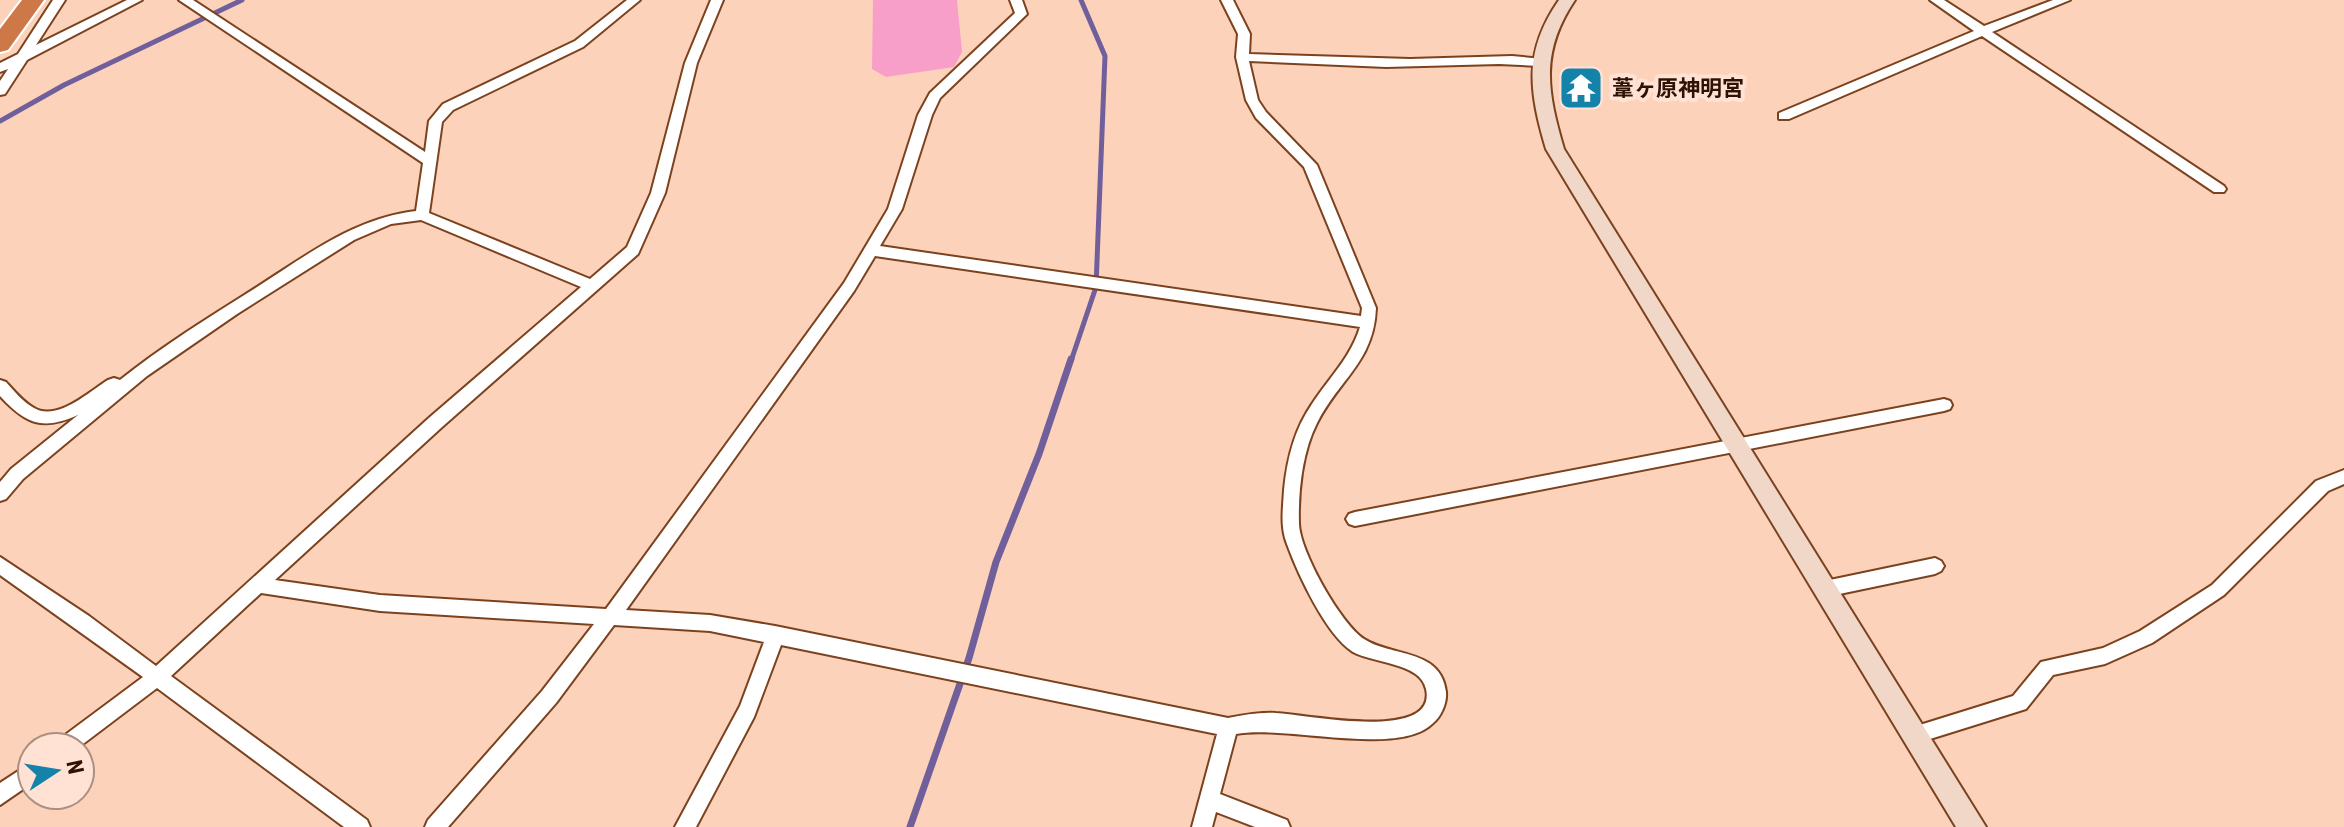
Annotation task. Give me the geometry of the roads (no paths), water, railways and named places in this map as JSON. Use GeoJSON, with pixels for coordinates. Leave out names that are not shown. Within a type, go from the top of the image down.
{"type":"FeatureCollection","features":[{"type":"Feature","properties":{"kind":"highway"},"geometry":{"type":"LineString","coordinates":[[0,22],[16,0]]}},
{"type":"Feature","properties":{"kind":"highway"},"geometry":{"type":"LineString","coordinates":[[0,45],[33,0]]}},
{"type":"Feature","properties":{"kind":"street"},"geometry":{"type":"LineString","coordinates":[[0,91],[59,0]]}},
{"type":"Feature","properties":{"kind":"street"},"geometry":{"type":"LineString","coordinates":[[0,68],[136,0]]}},
{"type":"Feature","properties":{"kind":"street"},"geometry":{"type":"LineString","coordinates":[[185,0],[429,161]]}},
{"type":"Feature","properties":{"kind":"street"},"geometry":{"type":"LineString","coordinates":[[422,215],[436,121],[448,107],[579,44],[634,0]]}},
{"type":"Feature","properties":{"kind":"street"},"geometry":{"type":"LineString","coordinates":[[85,731],[157,677],[436,422],[633,250],[658,193],[691,63],[717,0]]}},
{"type":"Feature","properties":{"kind":"street"},"geometry":{"type":"LineString","coordinates":[[435,827],[549,697],[668,541],[849,287],[895,209],[925,115],[935,96],[1021,14],[1016,0]]}},
{"type":"Feature","properties":{"kind":"street"},"geometry":{"type":"LineString","coordinates":[[258,585],[380,603],[710,623],[1228,727],[1250,721],[1281,721],[1381,731],[1412,727],[1425,720],[1434,708],[1437,694],[1429,676],[1414,664],[1356,644],[1326,607],[1291,530],[1294,468],[1308,423],[1364,341],[1370,323],[1369,308],[1310,165],[1261,115],[1252,100],[1242,57],[1244,34],[1227,0]]}},
{"type":"Feature","properties":{"kind":"street"},"geometry":{"type":"LineString","coordinates":[[1567,0],[1550,22],[1539,62],[1541,104],[1555,149],[1972,827]]}},
{"type":"Feature","properties":{"kind":"street"},"geometry":{"type":"LineString","coordinates":[[1936,0],[2219,189]]}},
{"type":"Feature","properties":{"kind":"street"},"geometry":{"type":"LineString","coordinates":[[1784,116],[2064,0]]}},
{"type":"Feature","properties":{"kind":"street"},"geometry":{"type":"LineString","coordinates":[[1242,57],[1335,62],[1457,62],[1507,58],[1539,62]]}},
{"type":"Feature","properties":{"kind":"street"},"geometry":{"type":"LineString","coordinates":[[0,494],[17,474],[141,372],[349,236],[389,219],[422,215],[592,286]]}},
{"type":"Feature","properties":{"kind":"street"},"geometry":{"type":"LineString","coordinates":[[872,250],[1370,323]]}},
{"type":"Feature","properties":{"kind":"street"},"geometry":{"type":"LineString","coordinates":[[0,386],[29,414],[44,419],[61,416],[119,381],[141,372]]}},
{"type":"Feature","properties":{"kind":"street"},"geometry":{"type":"LineString","coordinates":[[1355,519],[1944,405]]}},
{"type":"Feature","properties":{"kind":"street"},"geometry":{"type":"LineString","coordinates":[[1914,735],[2019,703],[2048,668],[2105,656],[2146,637],[2218,590],[2322,486],[2344,477]]}},
{"type":"Feature","properties":{"kind":"street"},"geometry":{"type":"LineString","coordinates":[[0,565],[360,827]]}},
{"type":"Feature","properties":{"kind":"street"},"geometry":{"type":"LineString","coordinates":[[1825,589],[1935,566]]}},
{"type":"Feature","properties":{"kind":"street"},"geometry":{"type":"LineString","coordinates":[[685,827],[743,724],[762,682],[775,634]]}},
{"type":"Feature","properties":{"kind":"street"},"geometry":{"type":"LineString","coordinates":[[1202,827],[1228,727]]}},
{"type":"Feature","properties":{"kind":"street"},"geometry":{"type":"LineString","coordinates":[[1210,800],[1280,827]]}},
{"type":"Feature","properties":{"kind":"waterway"},"geometry":{"type":"LineString","coordinates":[[0,121],[64,85],[242,0]]}},
{"type":"Feature","properties":{"kind":"waterway"},"geometry":{"type":"LineString","coordinates":[[1071,361],[1096,287],[1105,56],[1081,0]]}},
{"type":"Feature","properties":{"kind":"waterway"},"geometry":{"type":"LineString","coordinates":[[910,827],[969,658],[996,562],[1039,454],[1071,359]]}},
{"type":"Feature","properties":{"kind":"place","name":"葦ヶ原神明宮"},"geometry":{"type":"Point","coordinates":[1581,88]}}]}
